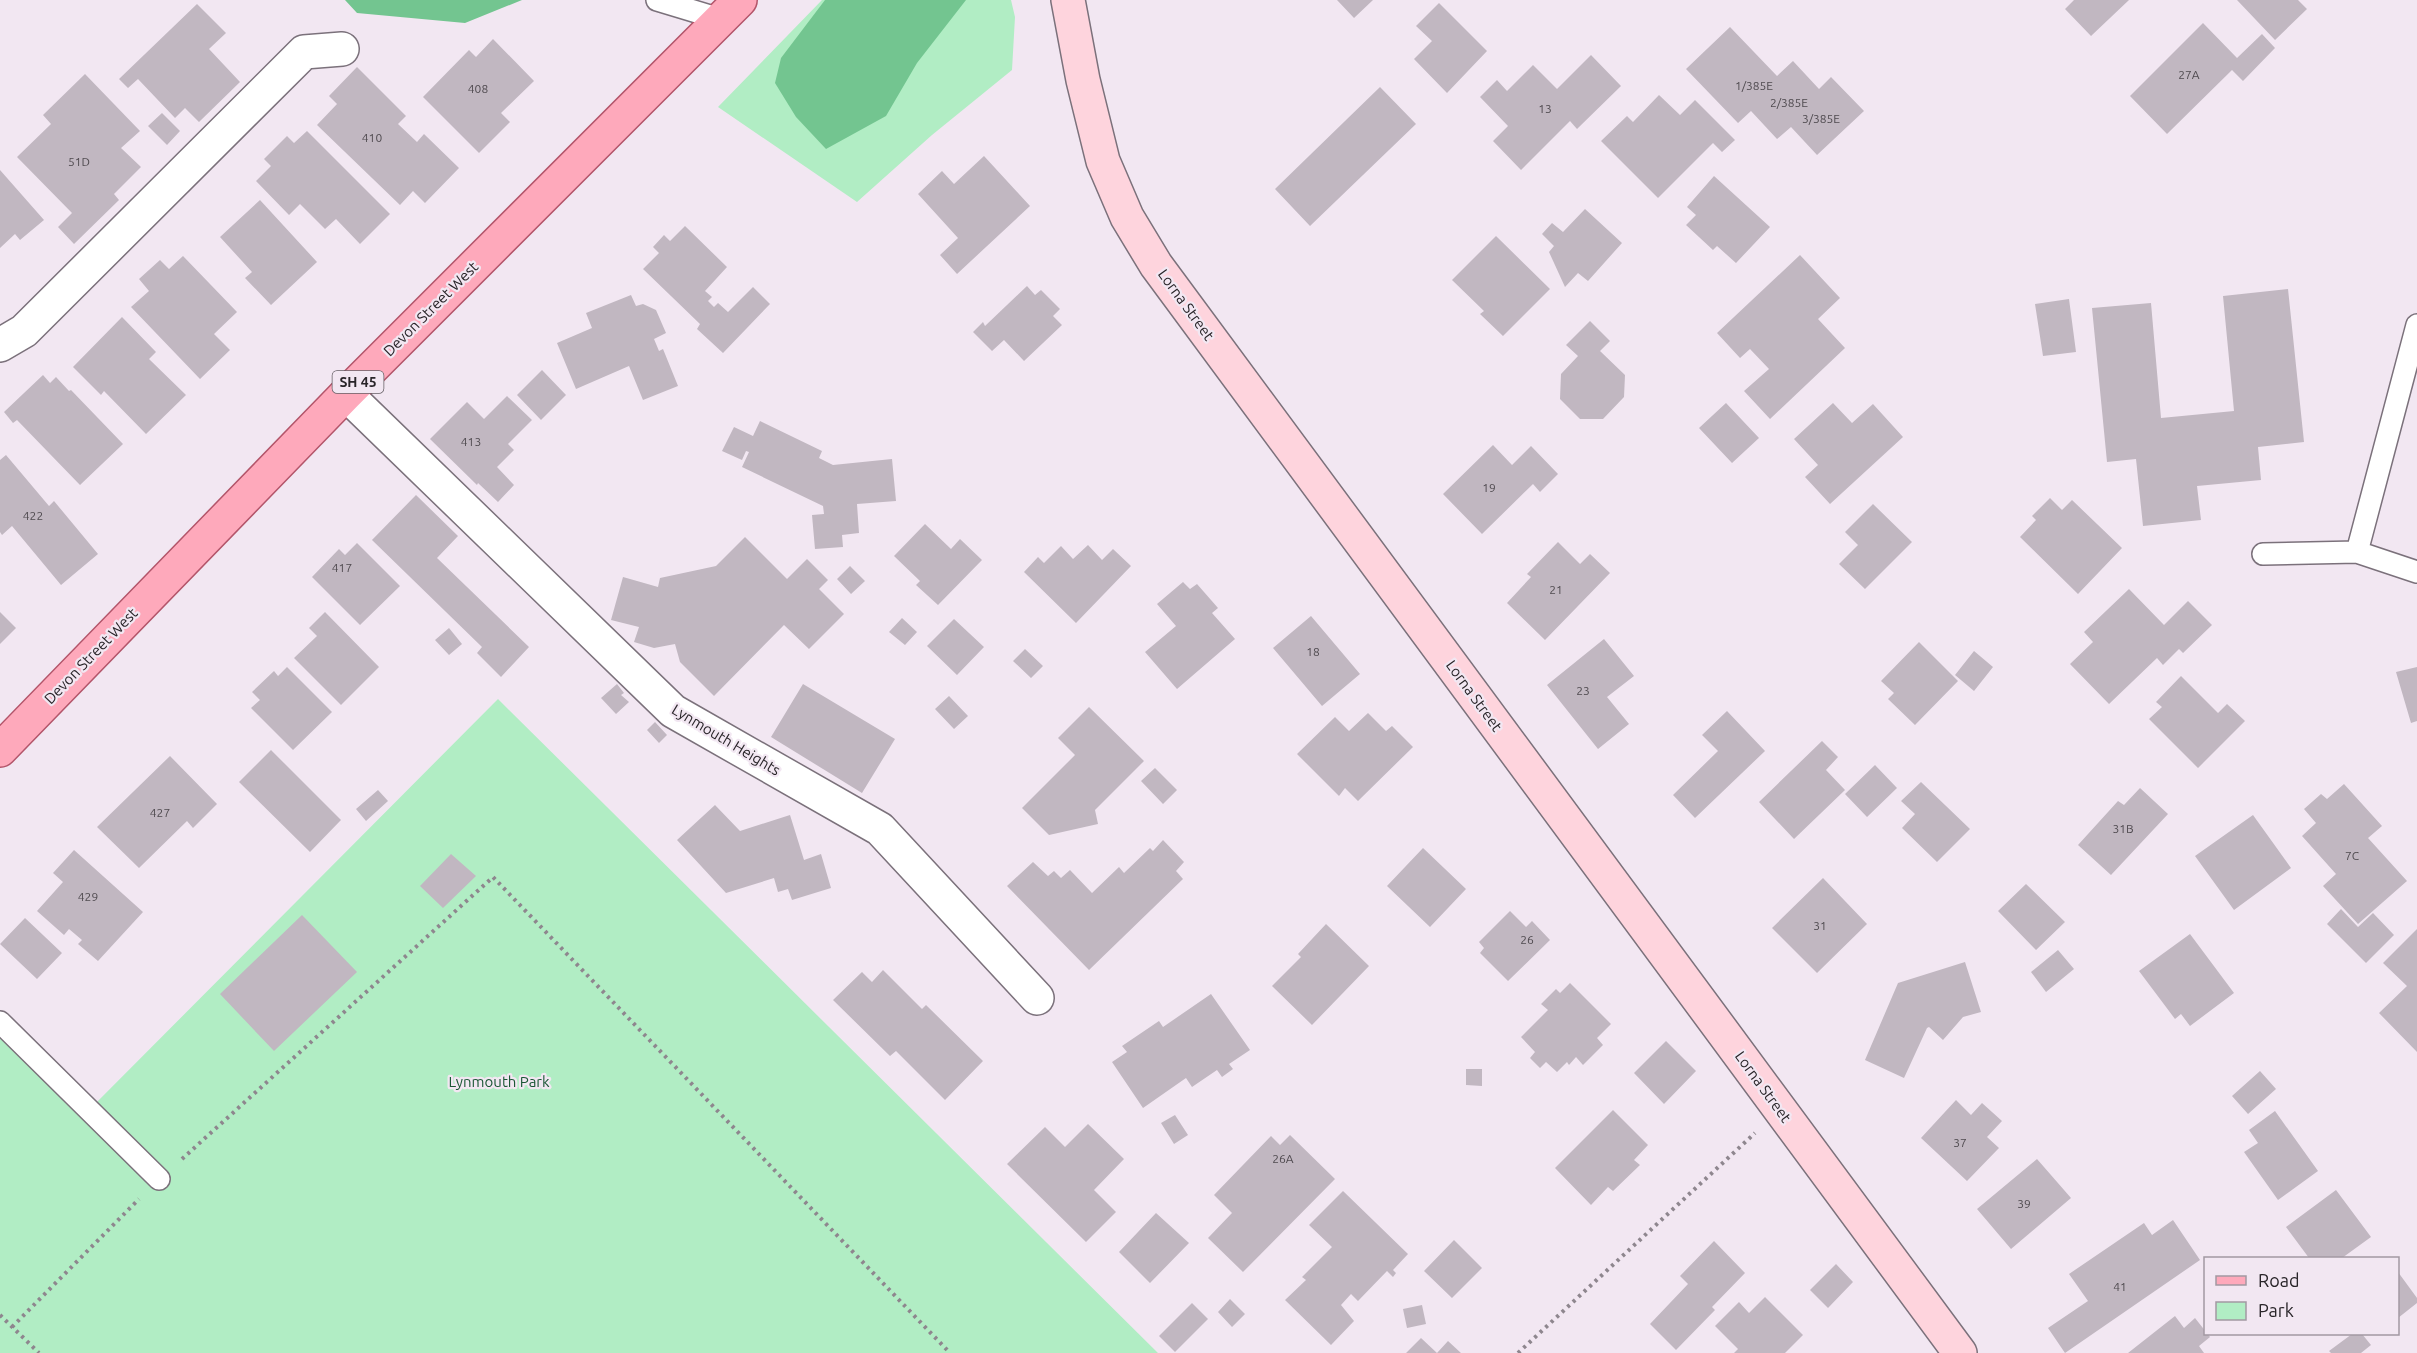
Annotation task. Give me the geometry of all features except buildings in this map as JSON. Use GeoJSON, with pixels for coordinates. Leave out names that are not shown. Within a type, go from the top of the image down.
{"type":"FeatureCollection","features":[{"type":"Feature","properties":{"kind":"main road","name":"Devon Street West"},"geometry":{"type":"LineString","coordinates":[[0,750],[346,394],[730,9]]}},
{"type":"Feature","properties":{"kind":"street","name":"Lorna Street"},"geometry":{"type":"LineString","coordinates":[[1068,0],[1083,80],[1103,161],[1127,217],[1156,265],[1960,1353]]}},
{"type":"Feature","properties":{"kind":"street"},"geometry":{"type":"LineString","coordinates":[[0,345],[24,331],[304,52],[342,49]]}},
{"type":"Feature","properties":{"kind":"street","name":"Lynmouth Heights"},"geometry":{"type":"LineString","coordinates":[[346,394],[673,711],[880,829],[1037,998]]}},
{"type":"Feature","properties":{"kind":"lane"},"geometry":{"type":"LineString","coordinates":[[657,0],[730,9]]}},
{"type":"Feature","properties":{"kind":"lane"},"geometry":{"type":"LineString","coordinates":[[2357,552],[2417,325]]}},
{"type":"Feature","properties":{"kind":"lane"},"geometry":{"type":"LineString","coordinates":[[2263,554],[2357,552],[2417,573]]}},
{"type":"Feature","properties":{"kind":"lane"},"geometry":{"type":"LineString","coordinates":[[0,1022],[159,1179]]}},
{"type":"Feature","properties":{"kind":"path"},"geometry":{"type":"LineString","coordinates":[[12,1327],[159,1179],[493,878],[950,1353]]}},
{"type":"Feature","properties":{"kind":"path"},"geometry":{"type":"LineString","coordinates":[[1518,1353],[1780,1110]]}},
{"type":"Feature","properties":{"kind":"path"},"geometry":{"type":"LineString","coordinates":[[0,1315],[39,1353]]}},
{"type":"Feature","properties":{"kind":"green space"},"geometry":{"type":"Polygon","coordinates":[[[345,0],[522,0],[465,23],[357,13],[345,0]]]}},
{"type":"Feature","properties":{"kind":"green space"},"geometry":{"type":"Polygon","coordinates":[[[822,0],[1011,0],[1015,17],[1012,70],[932,135],[857,202],[718,107],[822,0]]]}},
{"type":"Feature","properties":{"kind":"green space"},"geometry":{"type":"Polygon","coordinates":[[[825,0],[966,0],[917,63],[886,116],[826,149],[796,117],[775,83],[781,58],[825,0]]]}},
{"type":"Feature","properties":{"kind":"green space","name":"Lynmouth Park"},"geometry":{"type":"Polygon","coordinates":[[[498,699],[1158,1353],[0,1353],[0,1025],[88,1111],[498,699]]]}}]}
